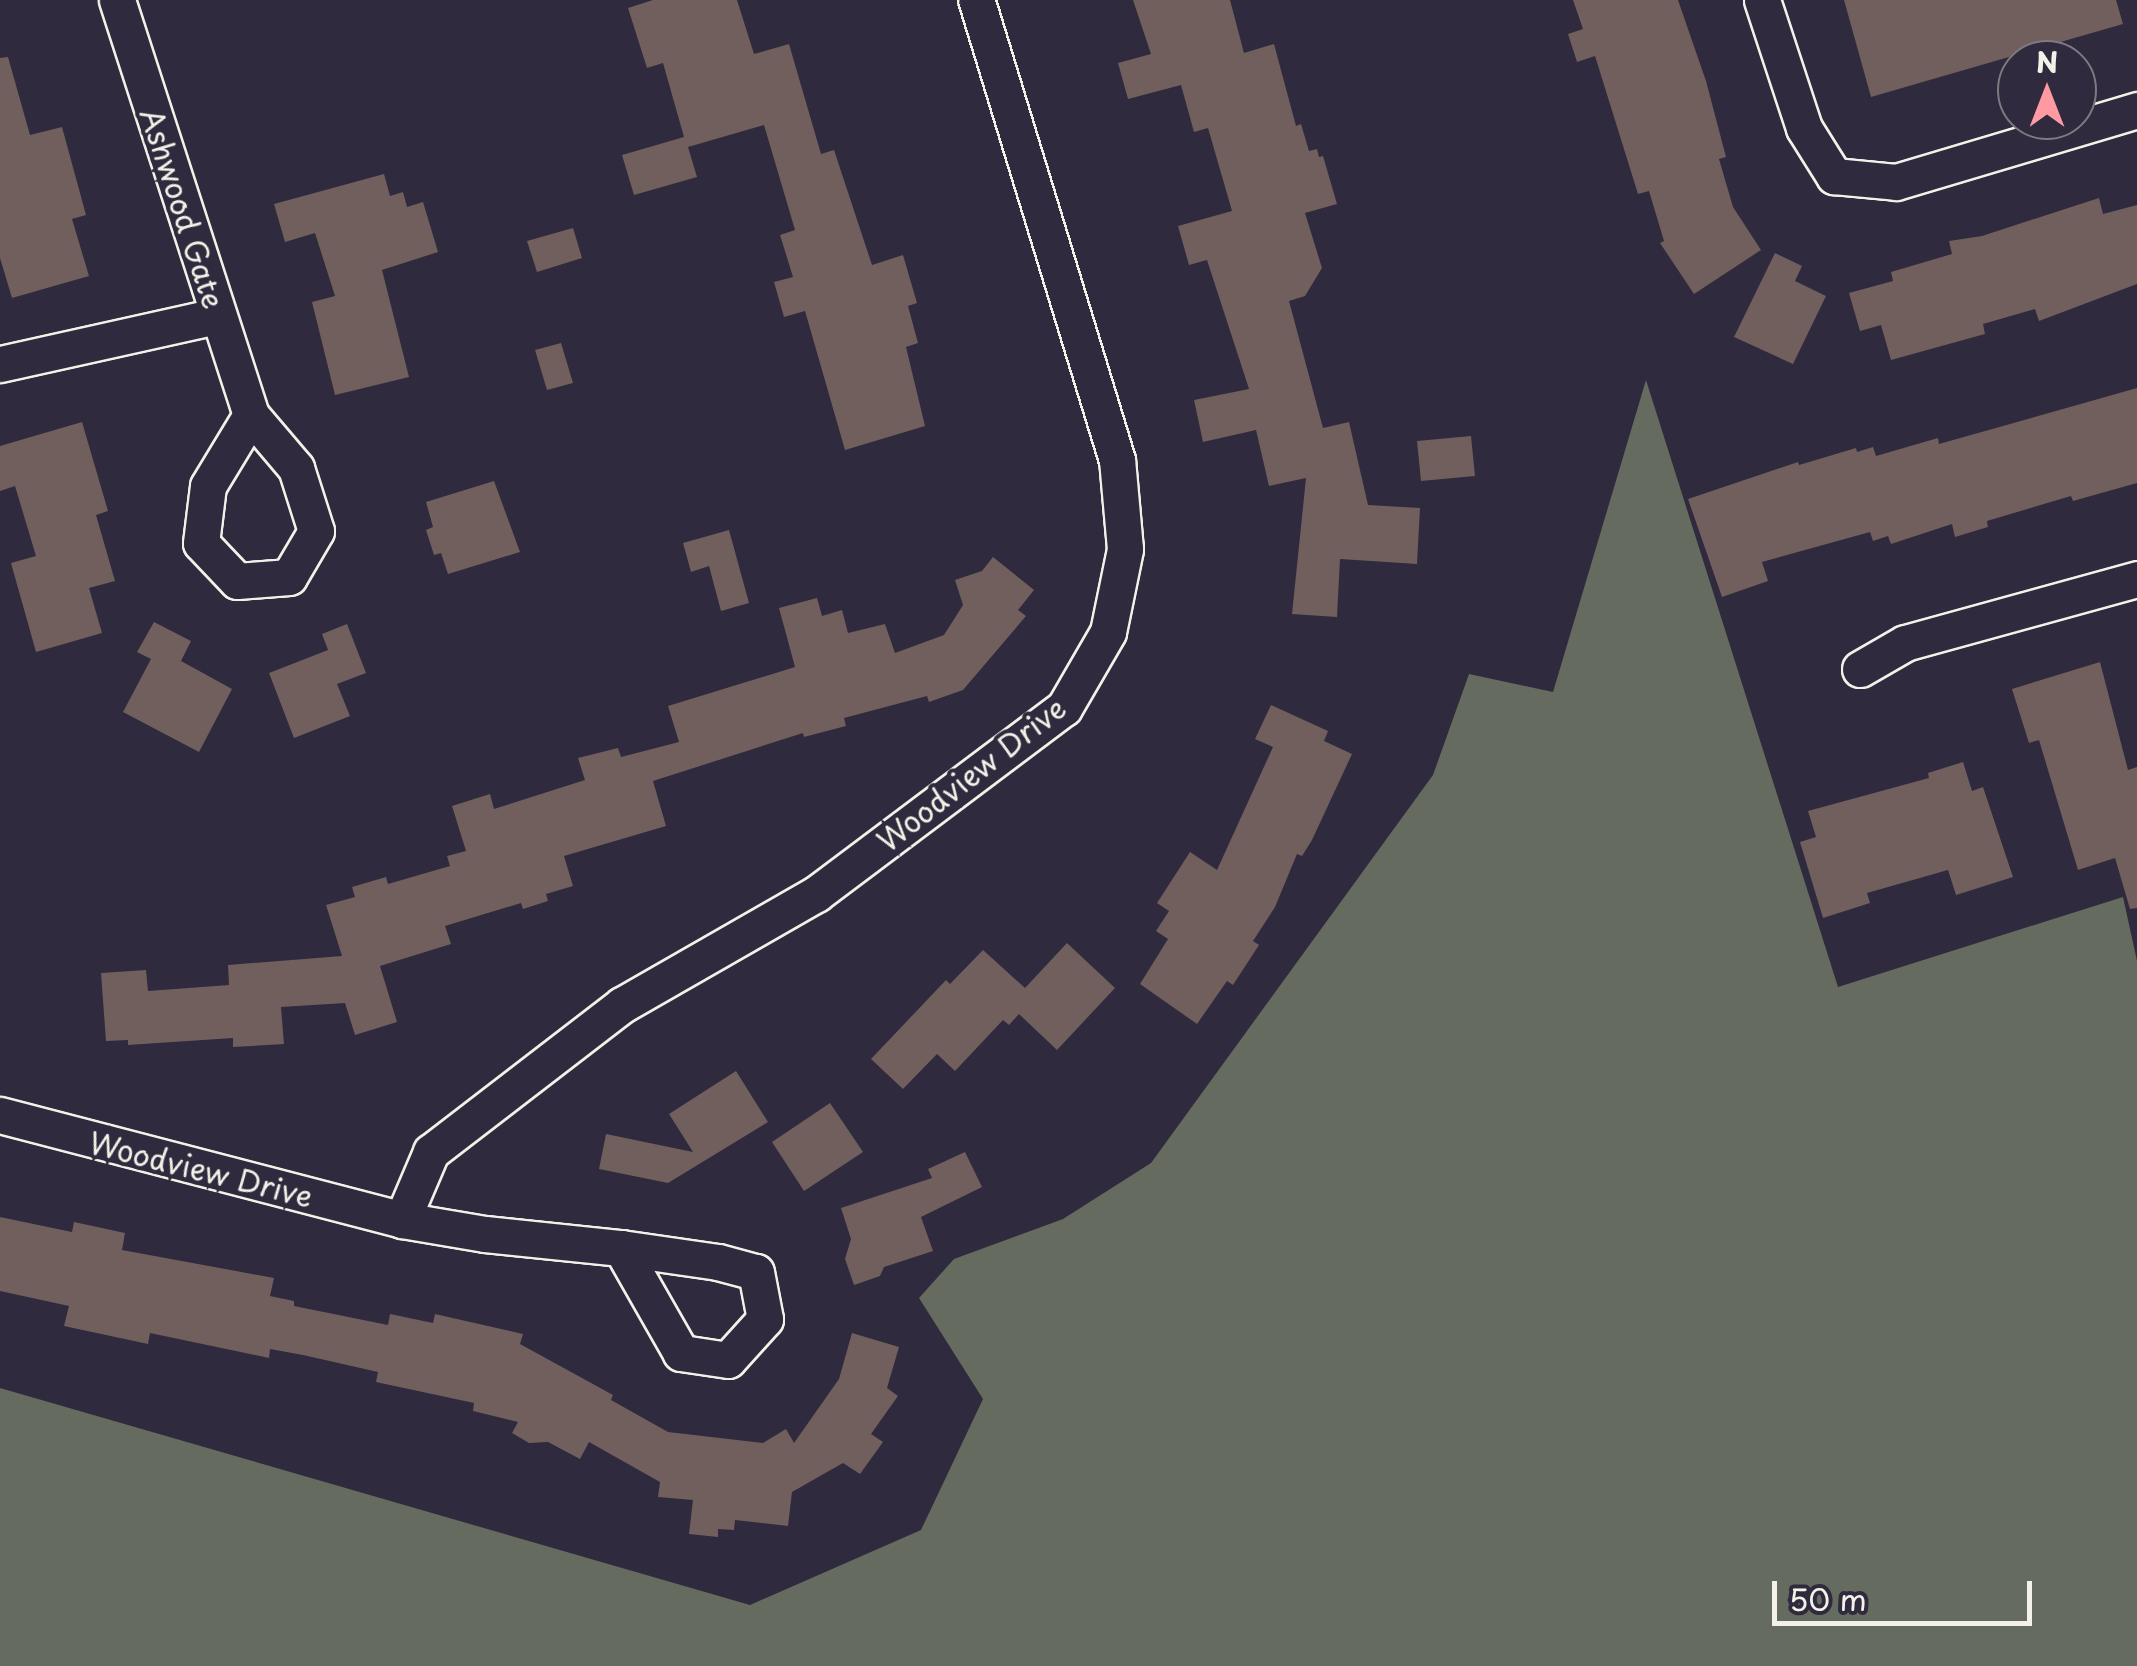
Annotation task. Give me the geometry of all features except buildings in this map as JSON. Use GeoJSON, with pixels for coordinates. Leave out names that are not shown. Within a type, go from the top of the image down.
{"type":"FeatureCollection","features":[{"type":"Feature","properties":{"kind":"street","name":"Ashwood Gate"},"geometry":{"type":"LineString","coordinates":[[117,0],[251,415]]}},
{"type":"Feature","properties":{"kind":"street","name":"Woodview Drive"},"geometry":{"type":"LineString","coordinates":[[402,1220],[431,1152],[622,1004],[816,894],[1049,720],[1064,708],[1108,632],[1125,548],[1117,460],[976,0]]}},
{"type":"Feature","properties":{"kind":"street"},"geometry":{"type":"LineString","coordinates":[[1762,0],[1804,128],[1834,176],[1896,182],[2137,110]]}},
{"type":"Feature","properties":{"kind":"street"},"geometry":{"type":"LineString","coordinates":[[0,364],[217,316]]}},
{"type":"Feature","properties":{"kind":"street"},"geometry":{"type":"LineString","coordinates":[[1860,669],[1905,643],[2137,578]]}},
{"type":"Feature","properties":{"kind":"street","name":"Woodview Drive"},"geometry":{"type":"LineString","coordinates":[[0,1116],[402,1220],[485,1234],[621,1248]]}},
{"type":"Feature","properties":{"kind":"green space"},"geometry":{"type":"Polygon","coordinates":[[[1646,380],[1838,987],[2123,897],[2137,961],[2137,1666],[0,1666],[0,1388],[750,1605],[921,1530],[983,1399],[919,1298],[954,1259],[1063,1219],[1151,1163],[1433,775],[1469,674],[1553,692],[1646,380]]]}}]}
